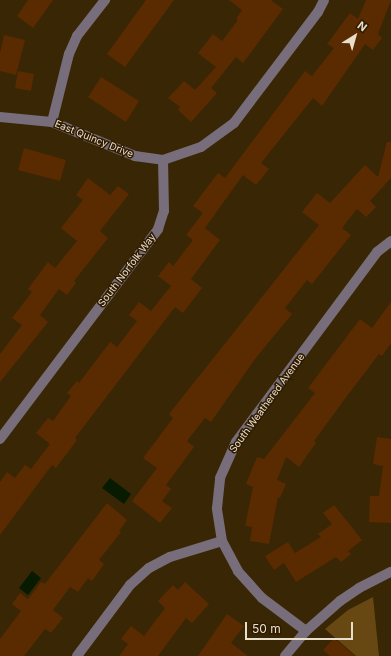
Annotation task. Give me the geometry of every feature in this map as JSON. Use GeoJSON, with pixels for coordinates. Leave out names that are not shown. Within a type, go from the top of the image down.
{"type":"FeatureCollection","features":[{"type":"Feature","properties":{"kind":"street"},"geometry":{"type":"LineString","coordinates":[[52,122],[69,54],[77,36],[105,0]]}},
{"type":"Feature","properties":{"kind":"street"},"geometry":{"type":"LineString","coordinates":[[164,160],[201,146],[234,123],[318,12],[324,0]]}},
{"type":"Feature","properties":{"kind":"street","name":"East Quincy Drive"},"geometry":{"type":"LineString","coordinates":[[0,117],[52,122],[135,156],[164,160]]}},
{"type":"Feature","properties":{"kind":"street","name":"South Norfolk Way"},"geometry":{"type":"LineString","coordinates":[[0,439],[158,229],[164,211],[164,160]]}},
{"type":"Feature","properties":{"kind":"street","name":"South Weathered Avenue"},"geometry":{"type":"LineString","coordinates":[[306,631],[258,593],[238,571],[222,541],[217,508],[220,478],[227,458],[377,252],[391,241]]}},
{"type":"Feature","properties":{"kind":"street"},"geometry":{"type":"LineString","coordinates":[[77,656],[130,585],[149,568],[170,557],[222,541]]}},
{"type":"Feature","properties":{"kind":"street"},"geometry":{"type":"LineString","coordinates":[[285,656],[306,631],[359,588],[391,572]]}},
{"type":"Feature","properties":{"kind":"shaded area"},"geometry":{"type":"Polygon","coordinates":[[[110,478],[131,494],[124,504],[102,488],[110,478]]]}},
{"type":"Feature","properties":{"kind":"shaded area"},"geometry":{"type":"Polygon","coordinates":[[[32,571],[41,578],[28,595],[19,588],[32,571]]]}},
{"type":"Feature","properties":{"kind":"shaded area"},"geometry":{"type":"Polygon","coordinates":[[[373,597],[379,656],[356,656],[325,629],[348,610],[373,597]]]}},
{"type":"Feature","properties":{"kind":"building"},"geometry":{"type":"Polygon","coordinates":[[[28,0],[53,0],[33,28],[17,16],[28,0]]]}},
{"type":"Feature","properties":{"kind":"building"},"geometry":{"type":"Polygon","coordinates":[[[146,0],[174,0],[125,67],[107,54],[146,0]]]}},
{"type":"Feature","properties":{"kind":"building"},"geometry":{"type":"Polygon","coordinates":[[[229,0],[271,0],[283,9],[243,63],[236,57],[211,88],[217,93],[191,122],[178,110],[180,107],[168,98],[184,81],[195,90],[216,67],[198,53],[213,34],[222,41],[238,20],[236,19],[242,10],[229,0]]]}},
{"type":"Feature","properties":{"kind":"building"},"geometry":{"type":"Polygon","coordinates":[[[366,0],[391,0],[378,34],[382,38],[373,50],[365,44],[322,106],[313,98],[261,163],[269,169],[256,185],[243,175],[205,228],[220,240],[191,279],[202,288],[183,313],[175,307],[75,438],[77,440],[56,468],[52,465],[0,535],[0,482],[7,472],[15,478],[25,465],[31,469],[50,444],[36,433],[48,418],[53,421],[71,396],[67,393],[77,381],[79,383],[110,342],[117,347],[137,321],[129,315],[139,302],[151,311],[171,286],[158,276],[169,262],[173,266],[193,240],[186,235],[203,213],[193,206],[218,173],[225,178],[305,71],[312,76],[334,48],[327,44],[350,13],[358,19],[366,0]]]}},
{"type":"Feature","properties":{"kind":"building"},"geometry":{"type":"Polygon","coordinates":[[[4,35],[25,40],[16,75],[0,71],[0,53],[4,35]]]}},
{"type":"Feature","properties":{"kind":"building"},"geometry":{"type":"Polygon","coordinates":[[[18,71],[34,74],[31,91],[15,88],[18,71]]]}},
{"type":"Feature","properties":{"kind":"building"},"geometry":{"type":"Polygon","coordinates":[[[101,77],[139,101],[126,122],[88,97],[101,77]]]}},
{"type":"Feature","properties":{"kind":"building"},"geometry":{"type":"Polygon","coordinates":[[[387,142],[391,142],[391,178],[370,201],[376,207],[366,217],[357,209],[342,228],[351,235],[312,284],[307,280],[285,308],[292,314],[255,359],[211,422],[205,418],[187,441],[194,447],[166,485],[171,489],[162,501],[172,508],[160,523],[132,501],[157,468],[143,458],[173,418],[169,414],[319,225],[302,212],[317,193],[330,203],[365,165],[378,177],[387,142]]]}},
{"type":"Feature","properties":{"kind":"building"},"geometry":{"type":"Polygon","coordinates":[[[24,148],[66,160],[60,181],[18,170],[24,148]]]}},
{"type":"Feature","properties":{"kind":"building"},"geometry":{"type":"Polygon","coordinates":[[[88,178],[110,195],[118,186],[129,194],[100,231],[108,238],[74,281],[76,283],[67,295],[59,289],[40,315],[48,322],[0,382],[0,354],[22,325],[12,318],[32,292],[28,289],[48,262],[55,268],[77,241],[61,228],[83,200],[76,195],[88,178]]]}},
{"type":"Feature","properties":{"kind":"building"},"geometry":{"type":"Polygon","coordinates":[[[391,302],[391,343],[382,356],[379,354],[347,396],[314,441],[316,443],[299,467],[286,457],[277,480],[286,484],[280,498],[278,497],[269,544],[250,541],[252,527],[245,526],[253,487],[246,484],[257,457],[264,459],[315,393],[308,388],[360,319],[372,328],[391,302]]]}},
{"type":"Feature","properties":{"kind":"building"},"geometry":{"type":"Polygon","coordinates":[[[377,437],[391,439],[391,523],[369,522],[370,496],[379,496],[383,466],[373,464],[377,437]]]}},
{"type":"Feature","properties":{"kind":"building"},"geometry":{"type":"Polygon","coordinates":[[[107,503],[127,520],[119,531],[121,532],[99,560],[104,564],[92,581],[88,578],[78,592],[70,587],[53,610],[63,618],[51,633],[45,629],[24,656],[0,656],[0,639],[21,611],[12,604],[20,593],[28,599],[41,582],[45,584],[107,503]]]}},
{"type":"Feature","properties":{"kind":"building"},"geometry":{"type":"Polygon","coordinates":[[[334,505],[362,540],[348,551],[351,554],[341,562],[336,557],[296,582],[284,563],[274,570],[265,556],[288,542],[295,553],[321,537],[318,534],[332,524],[323,513],[334,505]]]}},
{"type":"Feature","properties":{"kind":"building"},"geometry":{"type":"Polygon","coordinates":[[[185,582],[209,604],[192,623],[186,618],[158,656],[119,656],[128,644],[121,639],[131,626],[144,636],[165,608],[158,601],[173,585],[178,590],[185,582]]]}},
{"type":"Feature","properties":{"kind":"building"},"geometry":{"type":"Polygon","coordinates":[[[227,614],[244,626],[231,643],[248,656],[198,656],[227,614]]]}},
{"type":"Feature","properties":{"kind":"building"},"geometry":{"type":"Polygon","coordinates":[[[334,638],[355,656],[330,656],[323,650],[334,638]]]}}]}
